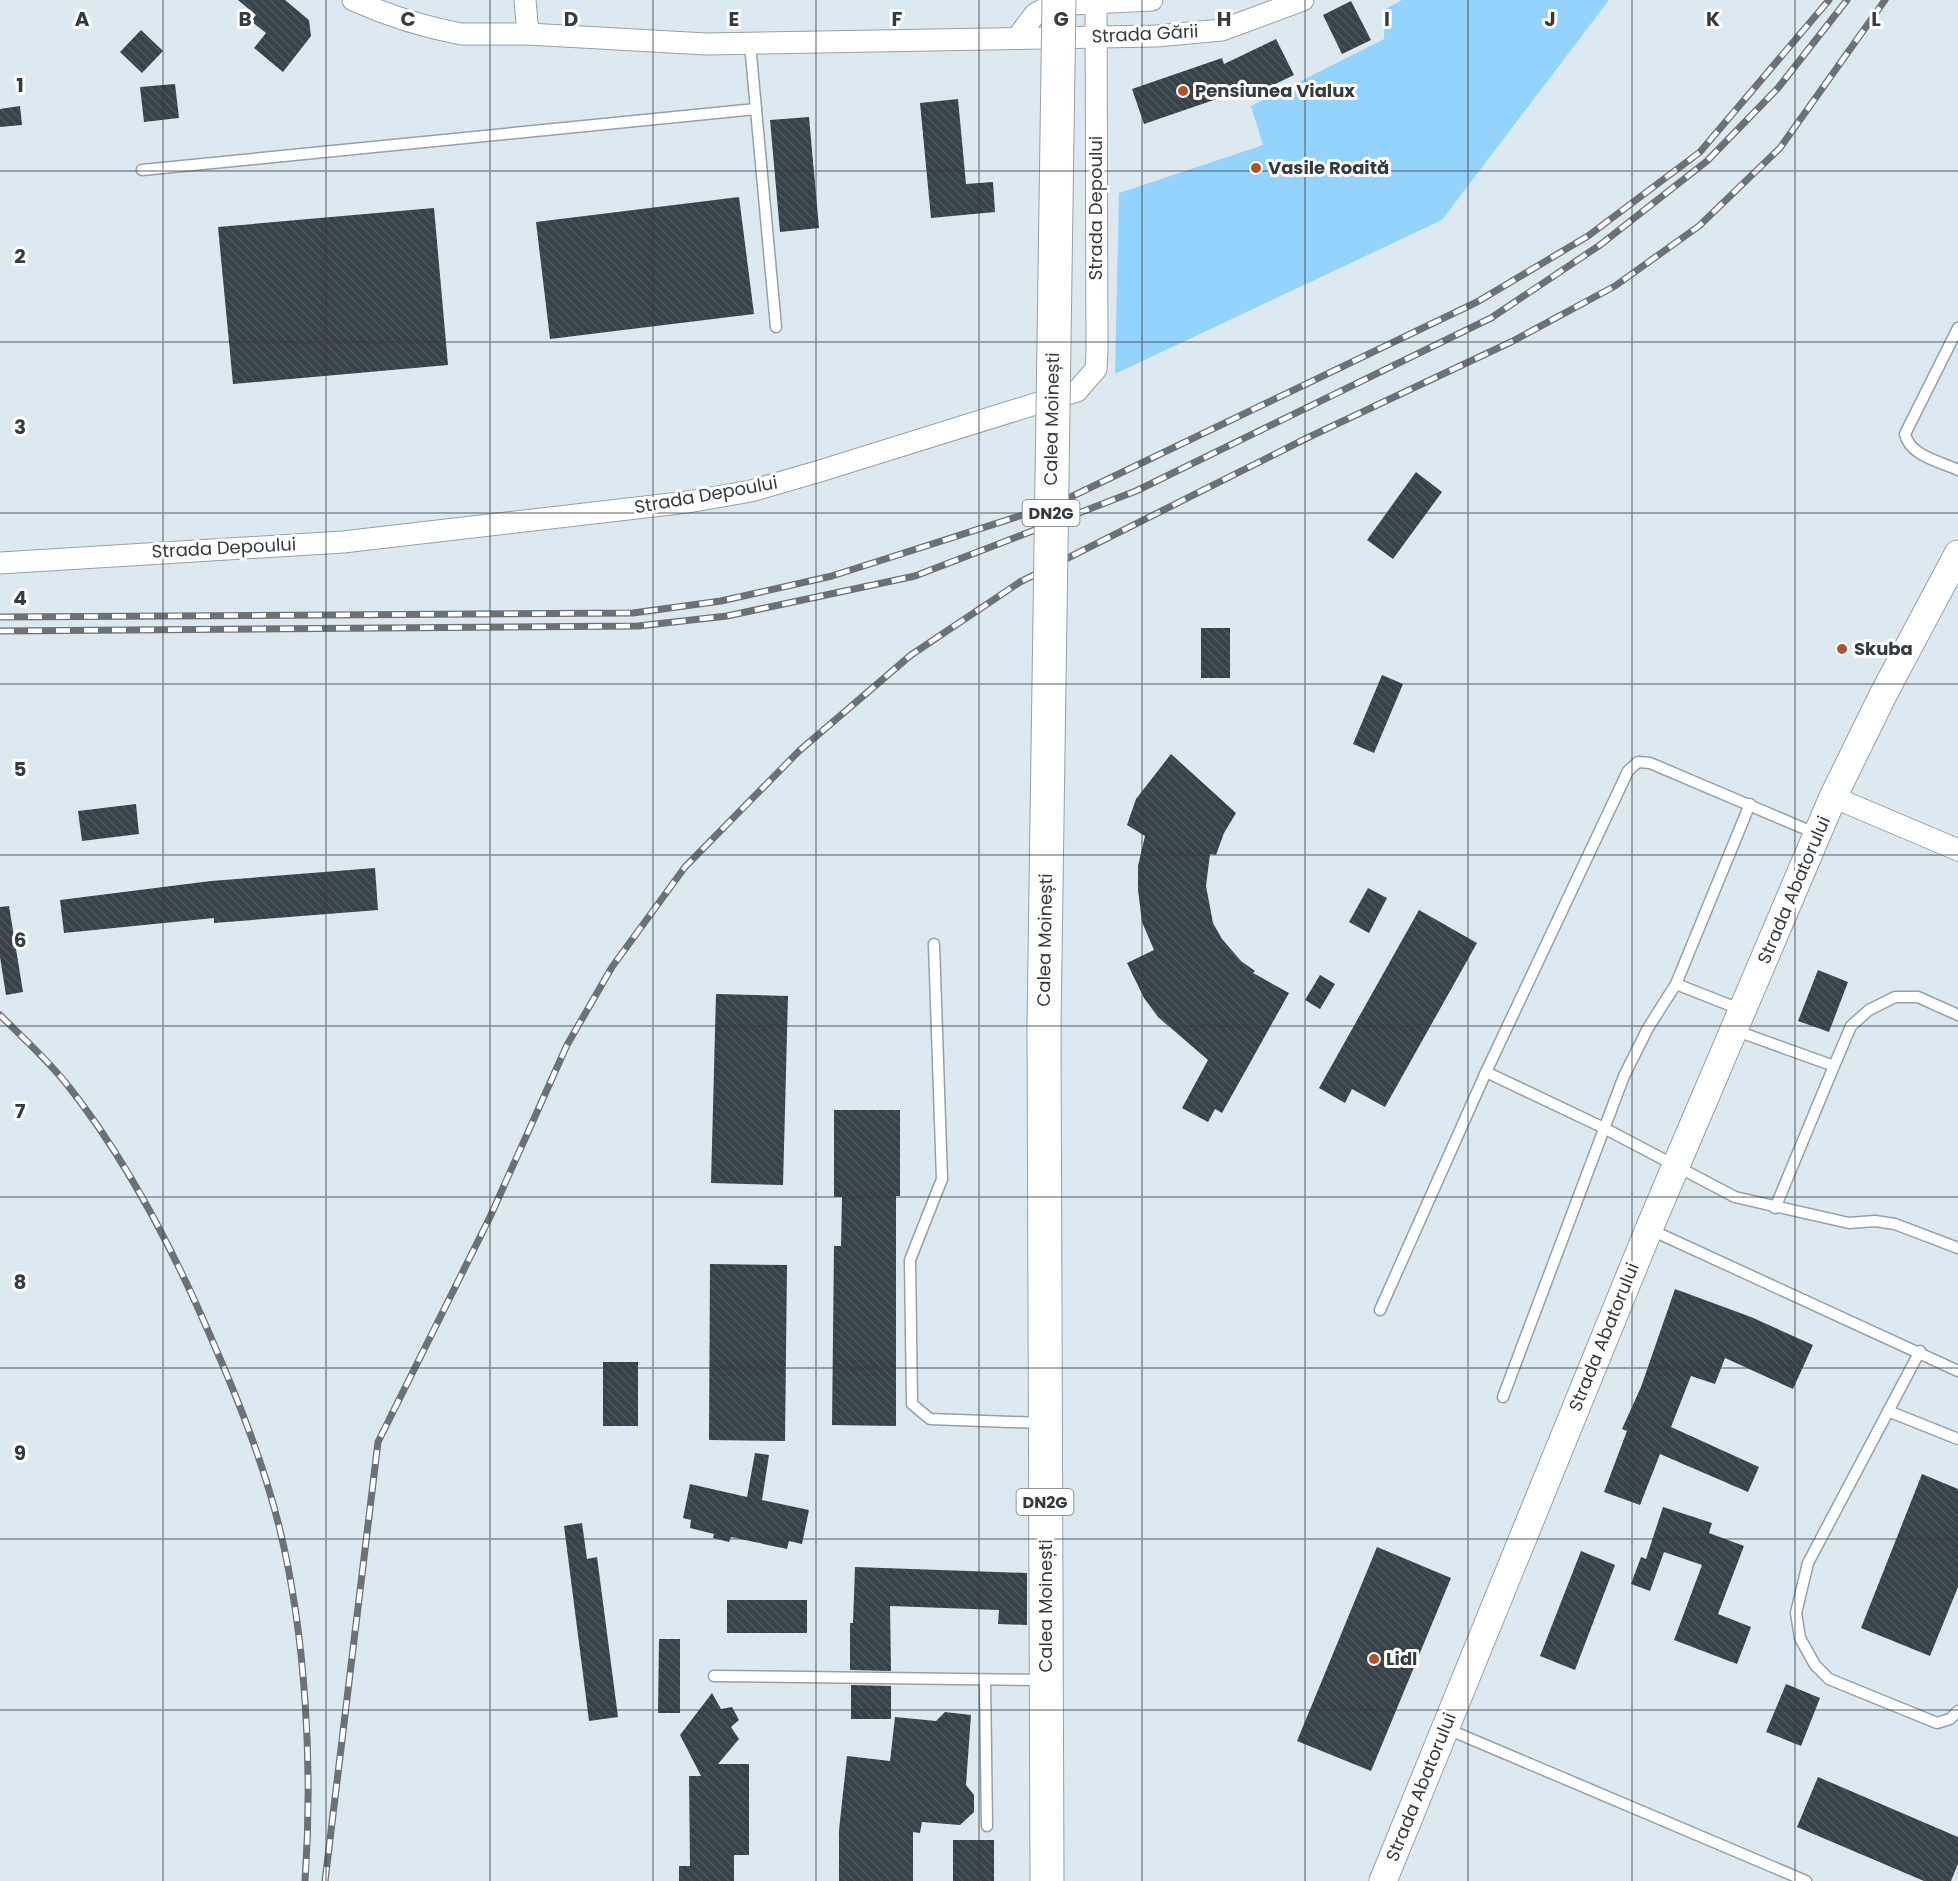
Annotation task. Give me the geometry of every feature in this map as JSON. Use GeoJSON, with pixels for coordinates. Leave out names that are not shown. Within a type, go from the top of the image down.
{"type":"FeatureCollection","features":[{"type":"Feature","properties":{"kind":"main road","name":"Calea Moinești"},"geometry":{"type":"LineString","coordinates":[[1047,1881],[1044,1025],[1059,0]]}},
{"type":"Feature","properties":{"kind":"street"},"geometry":{"type":"LineString","coordinates":[[353,0],[391,17],[428,28],[461,33],[750,44],[1010,38]]}},
{"type":"Feature","properties":{"kind":"street"},"geometry":{"type":"LineString","coordinates":[[525,0],[528,34]]}},
{"type":"Feature","properties":{"kind":"street","name":"Strada Gării"},"geometry":{"type":"LineString","coordinates":[[1010,38],[1035,14],[1052,5],[1152,0]]}},
{"type":"Feature","properties":{"kind":"street","name":"Strada Gării"},"geometry":{"type":"LineString","coordinates":[[1010,38],[1156,36],[1222,30],[1303,0]]}},
{"type":"Feature","properties":{"kind":"street","name":"Strada Depoului"},"geometry":{"type":"LineString","coordinates":[[0,563],[343,542],[688,502],[751,491],[1077,391],[1096,369],[1097,351],[1096,2]]}},
{"type":"Feature","properties":{"kind":"street","name":"Strada Abatorului"},"geometry":{"type":"LineString","coordinates":[[1383,1881],[1649,1229],[1833,797],[1884,693],[1958,554]]}},
{"type":"Feature","properties":{"kind":"street"},"geometry":{"type":"LineString","coordinates":[[1833,797],[1958,850]]}},
{"type":"Feature","properties":{"kind":"lane"},"geometry":{"type":"LineString","coordinates":[[750,44],[776,327]]}},
{"type":"Feature","properties":{"kind":"lane"},"geometry":{"type":"LineString","coordinates":[[142,170],[756,109]]}},
{"type":"Feature","properties":{"kind":"lane"},"geometry":{"type":"LineString","coordinates":[[1958,328],[1905,434],[1907,444],[1915,451],[1958,470]]}},
{"type":"Feature","properties":{"kind":"lane"},"geometry":{"type":"LineString","coordinates":[[1380,1310],[1486,1072],[1628,771],[1638,762],[1650,763],[1818,834]]}},
{"type":"Feature","properties":{"kind":"lane"},"geometry":{"type":"LineString","coordinates":[[1503,1397],[1602,1127],[1648,1028],[1676,984],[1749,804]]}},
{"type":"Feature","properties":{"kind":"lane"},"geometry":{"type":"LineString","coordinates":[[934,944],[942,1179],[910,1260],[912,1404],[930,1419],[1045,1423]]}},
{"type":"Feature","properties":{"kind":"lane"},"geometry":{"type":"LineString","coordinates":[[1676,984],[1738,1020],[1834,1066]]}},
{"type":"Feature","properties":{"kind":"lane"},"geometry":{"type":"LineString","coordinates":[[1775,1208],[1851,1026],[1869,1010],[1895,998],[1918,998],[1958,1015]]}},
{"type":"Feature","properties":{"kind":"lane"},"geometry":{"type":"LineString","coordinates":[[1486,1072],[1602,1127],[1735,1197],[1775,1208],[1849,1223],[1875,1221],[1895,1224],[1958,1248]]}},
{"type":"Feature","properties":{"kind":"lane"},"geometry":{"type":"LineString","coordinates":[[1649,1229],[1920,1351],[1958,1371]]}},
{"type":"Feature","properties":{"kind":"lane"},"geometry":{"type":"LineString","coordinates":[[1920,1351],[1808,1563],[1796,1613],[1800,1638],[1815,1665],[1829,1679],[1937,1723],[1950,1719],[1958,1711]]}},
{"type":"Feature","properties":{"kind":"lane"},"geometry":{"type":"LineString","coordinates":[[1888,1411],[1958,1439]]}},
{"type":"Feature","properties":{"kind":"lane"},"geometry":{"type":"LineString","coordinates":[[714,1676],[1046,1680]]}},
{"type":"Feature","properties":{"kind":"lane"},"geometry":{"type":"LineString","coordinates":[[985,1680],[987,1826]]}},
{"type":"Feature","properties":{"kind":"lane"},"geometry":{"type":"LineString","coordinates":[[1445,1728],[1806,1881]]}},
{"type":"Feature","properties":{"kind":"shaded area"},"geometry":{"type":"Polygon","coordinates":[[[1402,0],[1609,0],[1442,220],[1115,374],[1119,193],[1263,145],[1251,106],[1384,39],[1385,9],[1402,0]]]}},
{"type":"Feature","properties":{"kind":"building"},"geometry":{"type":"Polygon","coordinates":[[[238,0],[285,0],[309,20],[311,36],[283,72],[254,48],[266,33],[251,21],[256,15],[238,0]]]}},
{"type":"Feature","properties":{"kind":"building"},"geometry":{"type":"Polygon","coordinates":[[[1351,1],[1371,40],[1342,54],[1323,15],[1351,1]]]}},
{"type":"Feature","properties":{"kind":"building"},"geometry":{"type":"Polygon","coordinates":[[[141,30],[163,51],[142,73],[120,52],[141,30]]]}},
{"type":"Feature","properties":{"kind":"building"},"geometry":{"type":"Polygon","coordinates":[[[1276,39],[1294,75],[1244,99],[1240,91],[1144,124],[1132,89],[1222,58],[1224,64],[1276,39]]]}},
{"type":"Feature","properties":{"kind":"building"},"geometry":{"type":"Polygon","coordinates":[[[175,84],[179,118],[144,122],[140,87],[175,84]]]}},
{"type":"Feature","properties":{"kind":"building"},"geometry":{"type":"Polygon","coordinates":[[[958,99],[966,184],[993,182],[995,212],[931,218],[920,103],[958,99]]]}},
{"type":"Feature","properties":{"kind":"building"},"geometry":{"type":"Polygon","coordinates":[[[20,106],[22,125],[0,127],[0,109],[20,106]]]}},
{"type":"Feature","properties":{"kind":"building"},"geometry":{"type":"Polygon","coordinates":[[[809,117],[819,228],[780,232],[770,120],[809,117]]]}},
{"type":"Feature","properties":{"kind":"building"},"geometry":{"type":"Polygon","coordinates":[[[739,197],[754,314],[550,339],[536,222],[739,197]]]}},
{"type":"Feature","properties":{"kind":"building"},"geometry":{"type":"Polygon","coordinates":[[[434,208],[448,365],[233,384],[218,227],[434,208]]]}},
{"type":"Feature","properties":{"kind":"building"},"geometry":{"type":"Polygon","coordinates":[[[1416,472],[1442,492],[1393,559],[1367,540],[1416,472]]]}},
{"type":"Feature","properties":{"kind":"building"},"geometry":{"type":"Polygon","coordinates":[[[1201,628],[1230,628],[1230,678],[1201,678],[1201,628]]]}},
{"type":"Feature","properties":{"kind":"building"},"geometry":{"type":"Polygon","coordinates":[[[1382,675],[1403,684],[1374,753],[1353,744],[1382,675]]]}},
{"type":"Feature","properties":{"kind":"building"},"geometry":{"type":"Polygon","coordinates":[[[1171,754],[1236,813],[1224,833],[1216,855],[1210,854],[1206,886],[1213,923],[1222,939],[1241,961],[1255,971],[1253,973],[1289,993],[1222,1113],[1215,1109],[1208,1122],[1182,1108],[1208,1060],[1158,1017],[1144,998],[1127,963],[1154,950],[1142,922],[1138,890],[1138,866],[1145,836],[1127,825],[1136,799],[1171,754]]]}},
{"type":"Feature","properties":{"kind":"building"},"geometry":{"type":"Polygon","coordinates":[[[136,804],[139,834],[82,841],[78,811],[136,804]]]}},
{"type":"Feature","properties":{"kind":"building"},"geometry":{"type":"Polygon","coordinates":[[[375,868],[378,910],[214,923],[214,918],[64,933],[60,900],[211,881],[375,868]]]}},
{"type":"Feature","properties":{"kind":"building"},"geometry":{"type":"Polygon","coordinates":[[[1368,888],[1387,898],[1369,933],[1349,922],[1368,888]]]}},
{"type":"Feature","properties":{"kind":"building"},"geometry":{"type":"Polygon","coordinates":[[[9,906],[23,992],[6,995],[0,957],[0,907],[9,906]]]}},
{"type":"Feature","properties":{"kind":"building"},"geometry":{"type":"Polygon","coordinates":[[[1419,910],[1477,943],[1385,1107],[1352,1089],[1345,1103],[1319,1088],[1419,910]]]}},
{"type":"Feature","properties":{"kind":"building"},"geometry":{"type":"Polygon","coordinates":[[[1818,970],[1848,982],[1829,1032],[1798,1021],[1818,970]]]}},
{"type":"Feature","properties":{"kind":"building"},"geometry":{"type":"Polygon","coordinates":[[[1320,975],[1335,984],[1320,1009],[1305,1000],[1320,975]]]}},
{"type":"Feature","properties":{"kind":"building"},"geometry":{"type":"Polygon","coordinates":[[[716,994],[788,996],[783,1185],[711,1183],[716,994]]]}},
{"type":"Feature","properties":{"kind":"building"},"geometry":{"type":"Polygon","coordinates":[[[834,1110],[900,1110],[900,1196],[896,1196],[896,1426],[832,1425],[834,1246],[841,1246],[842,1197],[834,1197],[834,1110]]]}},
{"type":"Feature","properties":{"kind":"building"},"geometry":{"type":"Polygon","coordinates":[[[710,1264],[787,1265],[785,1441],[709,1440],[710,1264]]]}},
{"type":"Feature","properties":{"kind":"building"},"geometry":{"type":"Polygon","coordinates":[[[1675,1289],[1751,1317],[1813,1345],[1793,1389],[1725,1358],[1715,1384],[1691,1376],[1671,1427],[1759,1467],[1748,1492],[1660,1454],[1640,1505],[1604,1492],[1627,1431],[1622,1429],[1641,1387],[1675,1289]]]}},
{"type":"Feature","properties":{"kind":"building"},"geometry":{"type":"Polygon","coordinates":[[[603,1362],[638,1362],[638,1426],[603,1426],[603,1362]]]}},
{"type":"Feature","properties":{"kind":"building"},"geometry":{"type":"Polygon","coordinates":[[[755,1453],[769,1455],[762,1500],[809,1510],[802,1544],[789,1541],[787,1549],[731,1537],[729,1542],[713,1538],[714,1534],[690,1528],[691,1520],[683,1518],[690,1484],[747,1497],[755,1453]]]}},
{"type":"Feature","properties":{"kind":"building"},"geometry":{"type":"Polygon","coordinates":[[[1922,1474],[1958,1489],[1958,1587],[1930,1656],[1861,1628],[1922,1474]]]}},
{"type":"Feature","properties":{"kind":"building"},"geometry":{"type":"Polygon","coordinates":[[[1663,1507],[1712,1523],[1709,1533],[1744,1546],[1718,1614],[1751,1627],[1737,1664],[1674,1640],[1702,1565],[1664,1552],[1650,1591],[1631,1584],[1641,1557],[1646,1559],[1663,1507]]]}},
{"type":"Feature","properties":{"kind":"building"},"geometry":{"type":"Polygon","coordinates":[[[582,1523],[587,1559],[597,1557],[618,1717],[589,1721],[564,1526],[582,1523]]]}},
{"type":"Feature","properties":{"kind":"building","name":"Lidl"},"geometry":{"type":"Polygon","coordinates":[[[1377,1547],[1451,1578],[1371,1771],[1297,1741],[1377,1547]]]}},
{"type":"Feature","properties":{"kind":"building"},"geometry":{"type":"Polygon","coordinates":[[[1581,1551],[1615,1565],[1575,1670],[1540,1656],[1581,1551]]]}},
{"type":"Feature","properties":{"kind":"building"},"geometry":{"type":"Polygon","coordinates":[[[855,1567],[1027,1573],[1027,1625],[998,1624],[999,1610],[890,1606],[891,1671],[850,1670],[850,1623],[853,1623],[855,1567]]]}},
{"type":"Feature","properties":{"kind":"building"},"geometry":{"type":"Polygon","coordinates":[[[727,1600],[807,1600],[807,1633],[727,1633],[727,1600]]]}},
{"type":"Feature","properties":{"kind":"building"},"geometry":{"type":"Polygon","coordinates":[[[659,1639],[680,1639],[680,1713],[658,1713],[659,1639]]]}},
{"type":"Feature","properties":{"kind":"building"},"geometry":{"type":"Polygon","coordinates":[[[1786,1684],[1820,1698],[1801,1746],[1766,1732],[1786,1684]]]}},
{"type":"Feature","properties":{"kind":"building"},"geometry":{"type":"Polygon","coordinates":[[[851,1685],[891,1686],[891,1719],[851,1719],[851,1685]]]}},
{"type":"Feature","properties":{"kind":"building"},"geometry":{"type":"Polygon","coordinates":[[[712,1693],[721,1709],[732,1707],[739,1720],[731,1727],[739,1739],[718,1764],[749,1764],[749,1855],[734,1855],[734,1881],[679,1881],[679,1866],[690,1866],[689,1776],[701,1776],[680,1735],[712,1693]]]}},
{"type":"Feature","properties":{"kind":"building"},"geometry":{"type":"Polygon","coordinates":[[[945,1712],[971,1715],[966,1785],[974,1795],[974,1812],[960,1825],[922,1822],[920,1833],[913,1832],[913,1881],[839,1881],[839,1830],[847,1756],[890,1761],[895,1717],[936,1721],[945,1712]]]}},
{"type":"Feature","properties":{"kind":"building"},"geometry":{"type":"Polygon","coordinates":[[[1818,1777],[1958,1837],[1958,1864],[1951,1881],[1924,1881],[1797,1827],[1818,1777]]]}},
{"type":"Feature","properties":{"kind":"building"},"geometry":{"type":"Polygon","coordinates":[[[953,1840],[994,1840],[994,1881],[953,1881],[953,1840]]]}},
{"type":"Feature","properties":{"kind":"railway"},"geometry":{"type":"LineString","coordinates":[[0,617],[633,613],[721,601],[832,576],[1054,505],[1477,302],[1588,236],[1700,152],[1829,0]]}},
{"type":"Feature","properties":{"kind":"railway"},"geometry":{"type":"LineString","coordinates":[[0,631],[638,626],[727,616],[915,576],[1136,491],[1491,318],[1600,245],[1707,161],[1778,88],[1847,0]]}},
{"type":"Feature","properties":{"kind":"railway"},"geometry":{"type":"LineString","coordinates":[[325,1881],[378,1442],[490,1217],[567,1045],[612,967],[685,867],[799,751],[911,655],[1020,582],[1307,438],[1511,342],[1615,286],[1699,226],[1780,148],[1885,0]]}},
{"type":"Feature","properties":{"kind":"railway"},"geometry":{"type":"LineString","coordinates":[[0,1015],[61,1077],[126,1169],[159,1227],[188,1287],[255,1446],[279,1526],[296,1612],[307,1748],[305,1881]]}},
{"type":"Feature","properties":{"kind":"place","name":"Pensiunea Vialux"},"geometry":{"type":"Point","coordinates":[1183,91]}},
{"type":"Feature","properties":{"kind":"place","name":"Vasile Roaită"},"geometry":{"type":"Point","coordinates":[1256,168]}},
{"type":"Feature","properties":{"kind":"place","name":"Skuba"},"geometry":{"type":"Point","coordinates":[1842,649]}},
{"type":"Feature","properties":{"kind":"place","name":"Lidl"},"geometry":{"type":"Point","coordinates":[1374,1659]}}]}
